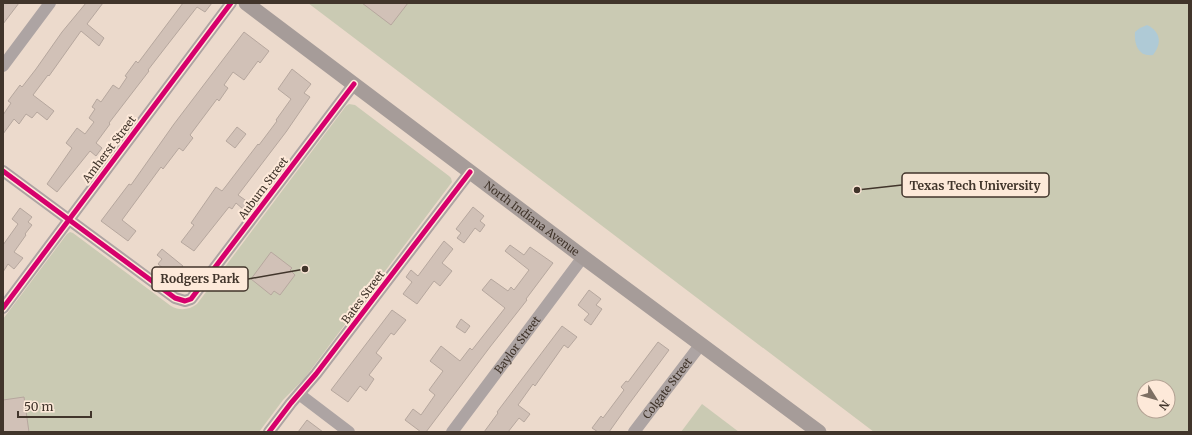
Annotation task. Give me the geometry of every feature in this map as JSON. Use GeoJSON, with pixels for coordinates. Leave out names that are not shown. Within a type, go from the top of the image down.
{"type":"FeatureCollection","features":[{"type":"Feature","properties":{"kind":"main road","name":"North Indiana Avenue"},"geometry":{"type":"LineString","coordinates":[[246,3],[583,257],[819,432]]}},
{"type":"Feature","properties":{"kind":"street"},"geometry":{"type":"LineString","coordinates":[[3,66],[50,3]]}},
{"type":"Feature","properties":{"kind":"street","name":"Amherst Street"},"geometry":{"type":"LineString","coordinates":[[3,308],[231,3]]}},
{"type":"Feature","properties":{"kind":"street","name":"Auburn Street"},"geometry":{"type":"LineString","coordinates":[[69,220],[175,298],[184,301],[191,299],[354,84]]}},
{"type":"Feature","properties":{"kind":"street"},"geometry":{"type":"LineString","coordinates":[[3,171],[69,220]]}},
{"type":"Feature","properties":{"kind":"street","name":"Bates Street"},"geometry":{"type":"LineString","coordinates":[[269,432],[316,374],[470,172]]}},
{"type":"Feature","properties":{"kind":"street","name":"Baylor Street"},"geometry":{"type":"LineString","coordinates":[[452,432],[583,257]]}},
{"type":"Feature","properties":{"kind":"street","name":"Colgate Street"},"geometry":{"type":"LineString","coordinates":[[634,432],[701,344]]}},
{"type":"Feature","properties":{"kind":"street"},"geometry":{"type":"LineString","coordinates":[[299,394],[349,432]]}},
{"type":"Feature","properties":{"kind":"green space"},"geometry":{"type":"Polygon","coordinates":[[[308,3],[1189,3],[1189,432],[874,432],[308,3]]]}},
{"type":"Feature","properties":{"kind":"green space"},"geometry":{"type":"Polygon","coordinates":[[[349,104],[355,105],[449,176],[452,182],[304,379],[283,400],[259,432],[3,432],[3,319],[67,234],[70,232],[73,233],[174,308],[191,308],[197,304],[349,104]]]}},
{"type":"Feature","properties":{"kind":"green space"},"geometry":{"type":"Polygon","coordinates":[[[702,404],[739,432],[681,432],[702,404]]]}},
{"type":"Feature","properties":{"kind":"water"},"geometry":{"type":"Polygon","coordinates":[[[1147,25],[1155,31],[1159,38],[1158,46],[1153,55],[1140,52],[1135,41],[1135,32],[1147,25]]]}},
{"type":"Feature","properties":{"kind":"building"},"geometry":{"type":"Polygon","coordinates":[[[3,3],[19,3],[3,24],[3,3]]]}},
{"type":"Feature","properties":{"kind":"building"},"geometry":{"type":"Polygon","coordinates":[[[86,3],[103,3],[87,24],[104,38],[99,46],[81,31],[49,76],[48,75],[33,95],[54,111],[47,120],[37,112],[32,118],[26,114],[19,124],[14,119],[3,134],[3,115],[11,103],[8,101],[20,85],[22,87],[62,32],[86,3]]]}},
{"type":"Feature","properties":{"kind":"building"},"geometry":{"type":"Polygon","coordinates":[[[183,3],[212,3],[205,12],[197,7],[109,123],[110,124],[96,143],[102,148],[96,156],[90,151],[57,192],[47,184],[72,148],[66,143],[77,128],[85,134],[94,122],[89,118],[95,109],[92,107],[97,99],[101,102],[113,85],[119,89],[127,77],[125,76],[136,61],[138,63],[183,3]]]}},
{"type":"Feature","properties":{"kind":"building"},"geometry":{"type":"Polygon","coordinates":[[[362,3],[408,3],[391,25],[362,3]]]}},
{"type":"Feature","properties":{"kind":"building"},"geometry":{"type":"Polygon","coordinates":[[[244,32],[269,51],[260,63],[258,61],[244,80],[233,72],[224,85],[228,88],[219,101],[217,99],[190,135],[193,138],[183,151],[179,148],[163,169],[161,167],[122,220],[136,231],[128,241],[101,221],[129,184],[131,185],[174,124],[244,32]]]}},
{"type":"Feature","properties":{"kind":"building"},"geometry":{"type":"Polygon","coordinates":[[[292,69],[311,84],[304,93],[310,97],[286,132],[238,195],[248,202],[243,209],[236,203],[232,209],[229,207],[194,251],[181,242],[194,225],[191,223],[216,187],[222,191],[277,121],[276,120],[291,99],[278,89],[292,69]]]}},
{"type":"Feature","properties":{"kind":"building"},"geometry":{"type":"Polygon","coordinates":[[[237,127],[246,134],[235,148],[226,141],[237,127]]]}},
{"type":"Feature","properties":{"kind":"building"},"geometry":{"type":"Polygon","coordinates":[[[473,207],[484,216],[480,221],[485,225],[480,232],[475,228],[464,243],[457,238],[461,233],[456,229],[473,207]]]}},
{"type":"Feature","properties":{"kind":"building"},"geometry":{"type":"Polygon","coordinates":[[[20,208],[32,217],[28,222],[32,225],[14,252],[23,258],[14,269],[8,264],[3,272],[3,245],[18,224],[12,219],[20,208]]]}},
{"type":"Feature","properties":{"kind":"building"},"geometry":{"type":"Polygon","coordinates":[[[444,241],[453,249],[442,263],[452,271],[440,286],[434,281],[417,304],[403,294],[412,282],[406,277],[411,270],[418,276],[444,241]]]}},
{"type":"Feature","properties":{"kind":"building"},"geometry":{"type":"Polygon","coordinates":[[[510,245],[524,255],[530,247],[553,263],[526,299],[527,300],[426,432],[421,432],[405,420],[413,409],[421,415],[435,395],[429,390],[443,371],[430,361],[441,346],[460,361],[470,348],[472,350],[505,308],[482,290],[491,279],[508,291],[511,287],[514,290],[529,270],[505,251],[510,245]]]}},
{"type":"Feature","properties":{"kind":"building"},"geometry":{"type":"Polygon","coordinates":[[[162,249],[183,266],[179,272],[173,267],[169,273],[158,264],[162,259],[157,255],[162,249]]]}},
{"type":"Feature","properties":{"kind":"building"},"geometry":{"type":"Polygon","coordinates":[[[271,252],[292,268],[290,270],[295,275],[280,295],[274,291],[271,295],[251,279],[271,252]]]}},
{"type":"Feature","properties":{"kind":"building"},"geometry":{"type":"Polygon","coordinates":[[[589,290],[601,299],[596,305],[602,309],[591,325],[584,320],[589,314],[578,305],[589,290]]]}},
{"type":"Feature","properties":{"kind":"building"},"geometry":{"type":"Polygon","coordinates":[[[392,310],[406,320],[394,335],[391,333],[376,353],[382,358],[369,375],[374,379],[366,391],[360,386],[348,402],[331,390],[392,310]]]}},
{"type":"Feature","properties":{"kind":"building"},"geometry":{"type":"Polygon","coordinates":[[[461,319],[470,326],[465,333],[456,327],[461,319]]]}},
{"type":"Feature","properties":{"kind":"building"},"geometry":{"type":"Polygon","coordinates":[[[562,326],[577,337],[568,348],[564,345],[535,386],[533,384],[518,405],[530,414],[524,422],[519,418],[508,432],[484,432],[498,413],[497,412],[562,326]]]}},
{"type":"Feature","properties":{"kind":"building"},"geometry":{"type":"Polygon","coordinates":[[[658,342],[669,350],[609,432],[598,432],[592,428],[601,416],[603,418],[624,390],[621,387],[626,381],[628,382],[658,342]]]}},
{"type":"Feature","properties":{"kind":"building"},"geometry":{"type":"Polygon","coordinates":[[[24,397],[29,432],[3,432],[3,400],[24,397]]]}},
{"type":"Feature","properties":{"kind":"building"},"geometry":{"type":"Polygon","coordinates":[[[307,420],[323,432],[298,432],[307,420]]]}},
{"type":"Feature","properties":{"kind":"cycle path"},"geometry":{"type":"LineString","coordinates":[[3,308],[231,3]]}},
{"type":"Feature","properties":{"kind":"cycle path"},"geometry":{"type":"LineString","coordinates":[[3,171],[175,298],[185,301],[191,299],[354,84]]}},
{"type":"Feature","properties":{"kind":"cycle path"},"geometry":{"type":"LineString","coordinates":[[269,432],[316,374],[470,172]]}},
{"type":"Feature","properties":{"kind":"place","name":"Texas Tech University"},"geometry":{"type":"Point","coordinates":[857,190]}},
{"type":"Feature","properties":{"kind":"place","name":"Rodgers Park"},"geometry":{"type":"Point","coordinates":[305,269]}}]}
